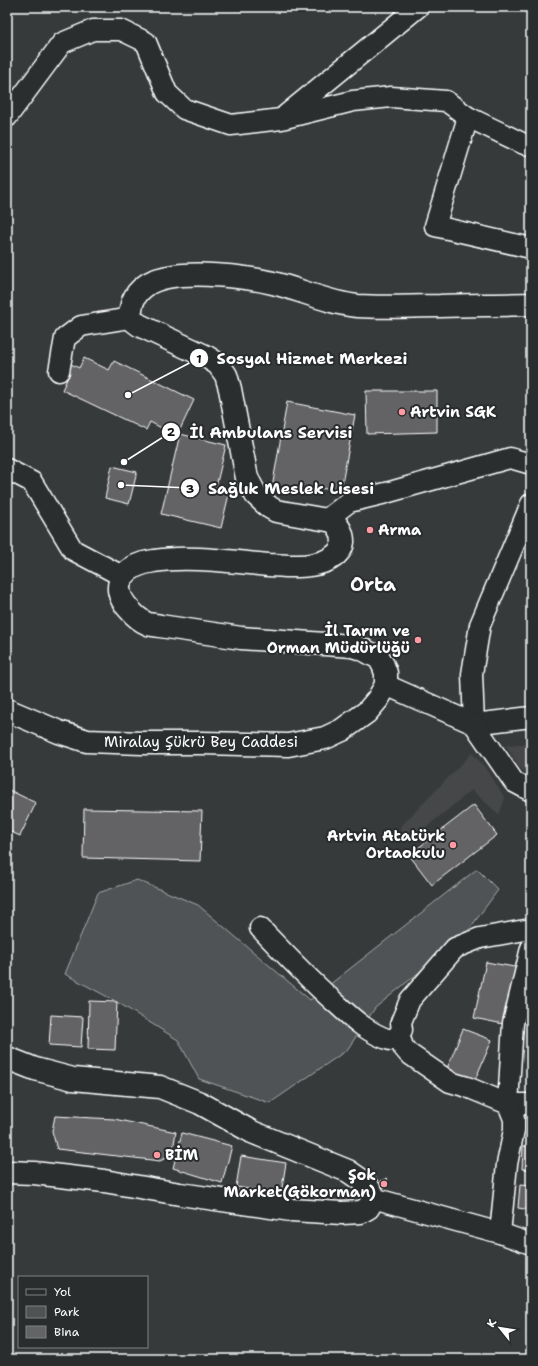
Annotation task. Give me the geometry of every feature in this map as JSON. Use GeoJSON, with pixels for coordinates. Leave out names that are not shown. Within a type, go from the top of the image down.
{"type":"FeatureCollection","features":[{"type":"Feature","properties":{"kind":"main road"},"geometry":{"type":"LineString","coordinates":[[386,684],[386,673],[379,658],[352,646],[241,638],[148,624],[133,613],[124,603],[118,592],[122,576],[129,569],[140,564],[169,559],[284,566],[313,565],[332,559],[343,545],[343,536],[340,527],[333,521],[276,511],[269,507],[256,495],[247,478],[234,407],[226,375],[218,364],[207,357],[139,326],[130,318],[131,303],[145,286],[161,280],[180,276],[228,276],[274,283],[339,303],[358,306],[403,307],[531,304]]}},
{"type":"Feature","properties":{"kind":"main road","name":"Miralay Şükrü Bey Caddesi"},"geometry":{"type":"LineString","coordinates":[[7,710],[59,732],[87,741],[288,745],[325,738],[342,730],[367,712],[378,699],[386,684]]}},
{"type":"Feature","properties":{"kind":"main road"},"geometry":{"type":"LineString","coordinates":[[7,1058],[35,1069],[73,1079],[160,1087],[170,1090],[200,1103],[252,1132],[348,1171],[358,1177],[369,1188],[373,1198],[368,1208],[361,1212],[342,1213],[291,1210],[104,1181],[7,1172]]}},
{"type":"Feature","properties":{"kind":"street"},"geometry":{"type":"LineString","coordinates":[[281,119],[418,7]]}},
{"type":"Feature","properties":{"kind":"street"},"geometry":{"type":"LineString","coordinates":[[7,118],[62,43],[93,30],[120,30],[146,42],[167,93],[184,109],[231,125],[281,119],[353,101],[391,97],[446,101],[468,117],[524,144],[531,145]]}},
{"type":"Feature","properties":{"kind":"street"},"geometry":{"type":"LineString","coordinates":[[468,117],[435,226],[531,248]]}},
{"type":"Feature","properties":{"kind":"street"},"geometry":{"type":"LineString","coordinates":[[59,371],[65,338],[81,326],[130,318]]}},
{"type":"Feature","properties":{"kind":"street"},"geometry":{"type":"LineString","coordinates":[[327,520],[349,502],[510,458],[531,464]]}},
{"type":"Feature","properties":{"kind":"street"},"geometry":{"type":"LineString","coordinates":[[7,469],[32,482],[73,550],[122,576]]}},
{"type":"Feature","properties":{"kind":"street"},"geometry":{"type":"LineString","coordinates":[[474,724],[472,674],[480,624],[531,504]]}},
{"type":"Feature","properties":{"kind":"street"},"geometry":{"type":"LineString","coordinates":[[386,684],[474,724],[514,782],[531,791]]}},
{"type":"Feature","properties":{"kind":"street"},"geometry":{"type":"LineString","coordinates":[[474,724],[531,717]]}},
{"type":"Feature","properties":{"kind":"street"},"geometry":{"type":"LineString","coordinates":[[260,928],[320,990],[359,1024],[383,1038],[390,1040],[397,1036],[402,1030],[401,1022],[410,1000],[455,948],[480,938],[531,929]]}},
{"type":"Feature","properties":{"kind":"street"},"geometry":{"type":"LineString","coordinates":[[500,1232],[507,1164],[514,1130],[514,1119],[508,1104],[513,1023],[531,948]]}},
{"type":"Feature","properties":{"kind":"street"},"geometry":{"type":"LineString","coordinates":[[399,1034],[403,1047],[408,1053],[450,1082],[467,1087],[508,1104],[531,1104]]}},
{"type":"Feature","properties":{"kind":"street"},"geometry":{"type":"LineString","coordinates":[[373,1198],[500,1232],[531,1244]]}},
{"type":"Feature","properties":{"kind":"shaded area"},"geometry":{"type":"Polygon","coordinates":[[[531,743],[531,778],[519,767],[506,745],[531,743]]]}},
{"type":"Feature","properties":{"kind":"shaded area"},"geometry":{"type":"Polygon","coordinates":[[[472,753],[488,771],[505,798],[499,815],[472,790],[407,843],[401,841],[400,827],[472,753]]]}},
{"type":"Feature","properties":{"kind":"green space"},"geometry":{"type":"Polygon","coordinates":[[[477,869],[498,890],[465,935],[375,1008],[347,1050],[270,1103],[199,1079],[178,1040],[117,1002],[65,974],[98,893],[137,880],[198,905],[310,1000],[477,869]]]}},
{"type":"Feature","properties":{"kind":"building"},"geometry":{"type":"Polygon","coordinates":[[[84,358],[109,370],[114,361],[194,400],[177,436],[150,422],[146,430],[62,390],[67,379],[62,377],[69,363],[79,368],[84,358]]]}},
{"type":"Feature","properties":{"kind":"building","name":"Artvin SGK"},"geometry":{"type":"Polygon","coordinates":[[[366,391],[437,391],[437,432],[367,434],[366,391]]]}},
{"type":"Feature","properties":{"kind":"building"},"geometry":{"type":"Polygon","coordinates":[[[287,402],[355,415],[341,489],[272,488],[287,402]]]}},
{"type":"Feature","properties":{"kind":"building"},"geometry":{"type":"Polygon","coordinates":[[[180,434],[226,445],[215,491],[229,494],[221,528],[161,514],[180,434]]]}},
{"type":"Feature","properties":{"kind":"building"},"geometry":{"type":"Polygon","coordinates":[[[112,466],[137,472],[129,504],[105,498],[112,466]]]}},
{"type":"Feature","properties":{"kind":"building"},"geometry":{"type":"Polygon","coordinates":[[[7,789],[36,803],[20,836],[7,830],[7,789]]]}},
{"type":"Feature","properties":{"kind":"building","name":"Artvin Atatürk Ortaokulu"},"geometry":{"type":"Polygon","coordinates":[[[474,805],[497,835],[432,885],[409,855],[474,805]]]}},
{"type":"Feature","properties":{"kind":"building"},"geometry":{"type":"Polygon","coordinates":[[[84,809],[202,811],[200,861],[83,858],[84,809]]]}},
{"type":"Feature","properties":{"kind":"building"},"geometry":{"type":"Polygon","coordinates":[[[486,962],[520,968],[508,1025],[474,1018],[486,962]]]}},
{"type":"Feature","properties":{"kind":"building"},"geometry":{"type":"Polygon","coordinates":[[[89,1001],[117,1002],[115,1050],[88,1049],[89,1001]]]}},
{"type":"Feature","properties":{"kind":"building"},"geometry":{"type":"Polygon","coordinates":[[[51,1015],[83,1017],[81,1047],[49,1045],[51,1015]]]}},
{"type":"Feature","properties":{"kind":"building"},"geometry":{"type":"Polygon","coordinates":[[[463,1029],[492,1040],[472,1087],[444,1076],[463,1029]]]}},
{"type":"Feature","properties":{"kind":"building"},"geometry":{"type":"Polygon","coordinates":[[[55,1116],[114,1119],[176,1132],[172,1155],[160,1161],[57,1149],[52,1131],[55,1116]]]}},
{"type":"Feature","properties":{"kind":"building"},"geometry":{"type":"Polygon","coordinates":[[[182,1133],[232,1146],[222,1183],[173,1168],[182,1133]]]}},
{"type":"Feature","properties":{"kind":"building"},"geometry":{"type":"Polygon","coordinates":[[[523,1146],[531,1146],[531,1170],[522,1169],[523,1146]]]}},
{"type":"Feature","properties":{"kind":"building"},"geometry":{"type":"Polygon","coordinates":[[[241,1156],[286,1163],[281,1194],[236,1187],[241,1156]]]}},
{"type":"Feature","properties":{"kind":"building","name":"Şok Market(Gökorman)"},"geometry":{"type":"Polygon","coordinates":[[[387,1178],[387,1186],[382,1188],[381,1181],[387,1178]]]}},
{"type":"Feature","properties":{"kind":"building"},"geometry":{"type":"Polygon","coordinates":[[[520,1185],[531,1186],[531,1210],[518,1208],[520,1185]]]}},
{"type":"Feature","properties":{"kind":"place","name":"Sosyal Hizmet Merkezi"},"geometry":{"type":"Point","coordinates":[128,395]}},
{"type":"Feature","properties":{"kind":"place","name":"Artvin SGK"},"geometry":{"type":"Point","coordinates":[402,412]}},
{"type":"Feature","properties":{"kind":"place","name":"İl Ambulans Servisi"},"geometry":{"type":"Point","coordinates":[124,462]}},
{"type":"Feature","properties":{"kind":"place","name":"Sağlık Meslek Lisesi"},"geometry":{"type":"Point","coordinates":[121,485]}},
{"type":"Feature","properties":{"kind":"place","name":"Arma"},"geometry":{"type":"Point","coordinates":[370,530]}},
{"type":"Feature","properties":{"kind":"place","name":"İl Tarım ve Orman Müdürlüğü"},"geometry":{"type":"Point","coordinates":[418,640]}},
{"type":"Feature","properties":{"kind":"place","name":"Artvin Atatürk Ortaokulu"},"geometry":{"type":"Point","coordinates":[453,845]}},
{"type":"Feature","properties":{"kind":"place","name":"BİM"},"geometry":{"type":"Point","coordinates":[157,1155]}},
{"type":"Feature","properties":{"kind":"place","name":"Şok Market(Gökorman)"},"geometry":{"type":"Point","coordinates":[384,1184]}},
{"type":"Feature","properties":{"kind":"district","name":"Orta"},"geometry":{"type":"Point","coordinates":[373,584]}}]}
